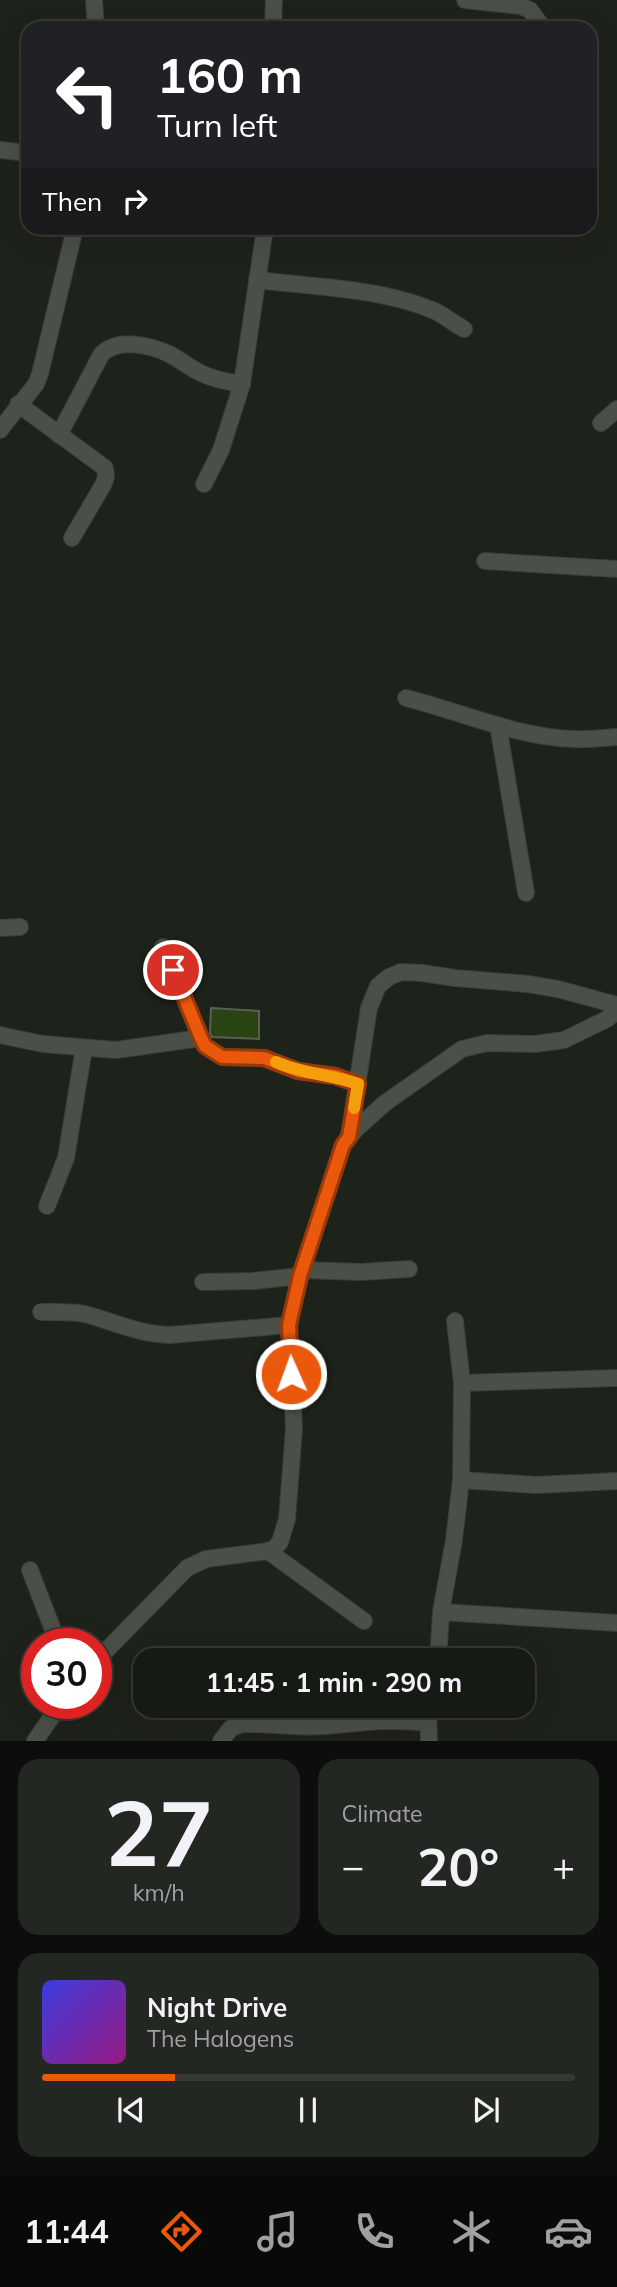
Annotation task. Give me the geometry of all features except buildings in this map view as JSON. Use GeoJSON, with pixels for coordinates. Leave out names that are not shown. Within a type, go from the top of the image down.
{"type":"FeatureCollection","features":[{"type":"Feature","properties":{"kind":"street"},"geometry":{"type":"LineString","coordinates":[[94,0],[96,21]]}},
{"type":"Feature","properties":{"kind":"street"},"geometry":{"type":"LineString","coordinates":[[273,21],[274,0]]}},
{"type":"Feature","properties":{"kind":"street"},"geometry":{"type":"LineString","coordinates":[[465,0],[520,6],[530,10],[538,21]]}},
{"type":"Feature","properties":{"kind":"street"},"geometry":{"type":"LineString","coordinates":[[0,150],[21,152]]}},
{"type":"Feature","properties":{"kind":"street"},"geometry":{"type":"LineString","coordinates":[[0,430],[36,384],[40,374],[73,235]]}},
{"type":"Feature","properties":{"kind":"street"},"geometry":{"type":"LineString","coordinates":[[205,484],[221,450],[242,384],[264,235]]}},
{"type":"Feature","properties":{"kind":"street"},"geometry":{"type":"LineString","coordinates":[[257,280],[369,293],[409,302],[437,313],[464,330]]}},
{"type":"Feature","properties":{"kind":"street"},"geometry":{"type":"LineString","coordinates":[[59,435],[101,355],[112,346],[152,348],[167,353],[207,376],[242,384]]}},
{"type":"Feature","properties":{"kind":"street"},"geometry":{"type":"LineString","coordinates":[[18,404],[107,472],[103,485],[72,538]]}},
{"type":"Feature","properties":{"kind":"street"},"geometry":{"type":"LineString","coordinates":[[601,424],[617,409]]}},
{"type":"Feature","properties":{"kind":"street"},"geometry":{"type":"LineString","coordinates":[[485,561],[617,569]]}},
{"type":"Feature","properties":{"kind":"street"},"geometry":{"type":"LineString","coordinates":[[406,698],[549,737],[617,737]]}},
{"type":"Feature","properties":{"kind":"street"},"geometry":{"type":"LineString","coordinates":[[498,725],[526,893]]}},
{"type":"Feature","properties":{"kind":"street"},"geometry":{"type":"LineString","coordinates":[[0,928],[20,927]]}},
{"type":"Feature","properties":{"kind":"street"},"geometry":{"type":"LineString","coordinates":[[163,947],[205,1046],[222,1057],[264,1058],[298,1071],[335,1076],[358,1084]]}},
{"type":"Feature","properties":{"kind":"street"},"geometry":{"type":"LineString","coordinates":[[349,1137],[369,1009],[378,986],[401,972],[558,989],[615,1015]]}},
{"type":"Feature","properties":{"kind":"street"},"geometry":{"type":"LineString","coordinates":[[112,1645],[187,1568],[216,1557],[268,1551],[280,1542],[287,1519],[294,1429],[289,1325],[301,1273],[343,1145],[349,1137],[386,1103],[462,1049],[488,1043],[548,1043],[564,1040],[615,1015]]}},
{"type":"Feature","properties":{"kind":"street"},"geometry":{"type":"LineString","coordinates":[[0,1035],[30,1042],[116,1050],[201,1038]]}},
{"type":"Feature","properties":{"kind":"street"},"geometry":{"type":"LineString","coordinates":[[47,1206],[66,1158],[84,1048]]}},
{"type":"Feature","properties":{"kind":"street"},"geometry":{"type":"LineString","coordinates":[[203,1282],[253,1281],[301,1273],[410,1269]]}},
{"type":"Feature","properties":{"kind":"street"},"geometry":{"type":"LineString","coordinates":[[41,1312],[67,1311],[85,1314],[151,1335],[289,1325]]}},
{"type":"Feature","properties":{"kind":"street"},"geometry":{"type":"LineString","coordinates":[[439,1648],[441,1612],[461,1480],[462,1383],[455,1321]]}},
{"type":"Feature","properties":{"kind":"street"},"geometry":{"type":"LineString","coordinates":[[462,1383],[617,1378]]}},
{"type":"Feature","properties":{"kind":"street"},"geometry":{"type":"LineString","coordinates":[[461,1480],[536,1485],[617,1481]]}},
{"type":"Feature","properties":{"kind":"street"},"geometry":{"type":"LineString","coordinates":[[268,1551],[364,1621]]}},
{"type":"Feature","properties":{"kind":"street"},"geometry":{"type":"LineString","coordinates":[[30,1570],[52,1628]]}},
{"type":"Feature","properties":{"kind":"street"},"geometry":{"type":"LineString","coordinates":[[441,1612],[617,1623]]}},
{"type":"Feature","properties":{"kind":"street"},"geometry":{"type":"LineString","coordinates":[[221,1741],[231,1728],[243,1724],[324,1726],[407,1718]]}},
{"type":"Feature","properties":{"kind":"street"},"geometry":{"type":"LineString","coordinates":[[428,1718],[429,1741]]}},
{"type":"Feature","properties":{"kind":"street"},"geometry":{"type":"LineString","coordinates":[[35,1741],[50,1719]]}},
{"type":"Feature","properties":{"kind":"slow traffic"},"geometry":{"type":"LineString","coordinates":[[276,1062],[298,1071],[335,1076],[358,1084],[354,1108]]}},
{"type":"Feature","properties":{"kind":"route"},"geometry":{"type":"LineString","coordinates":[[173,970],[201,1038],[214,1054],[231,1058],[264,1058],[298,1071],[335,1076],[358,1084],[349,1137],[343,1145],[300,1276],[289,1325],[291,1374]]}}]}
